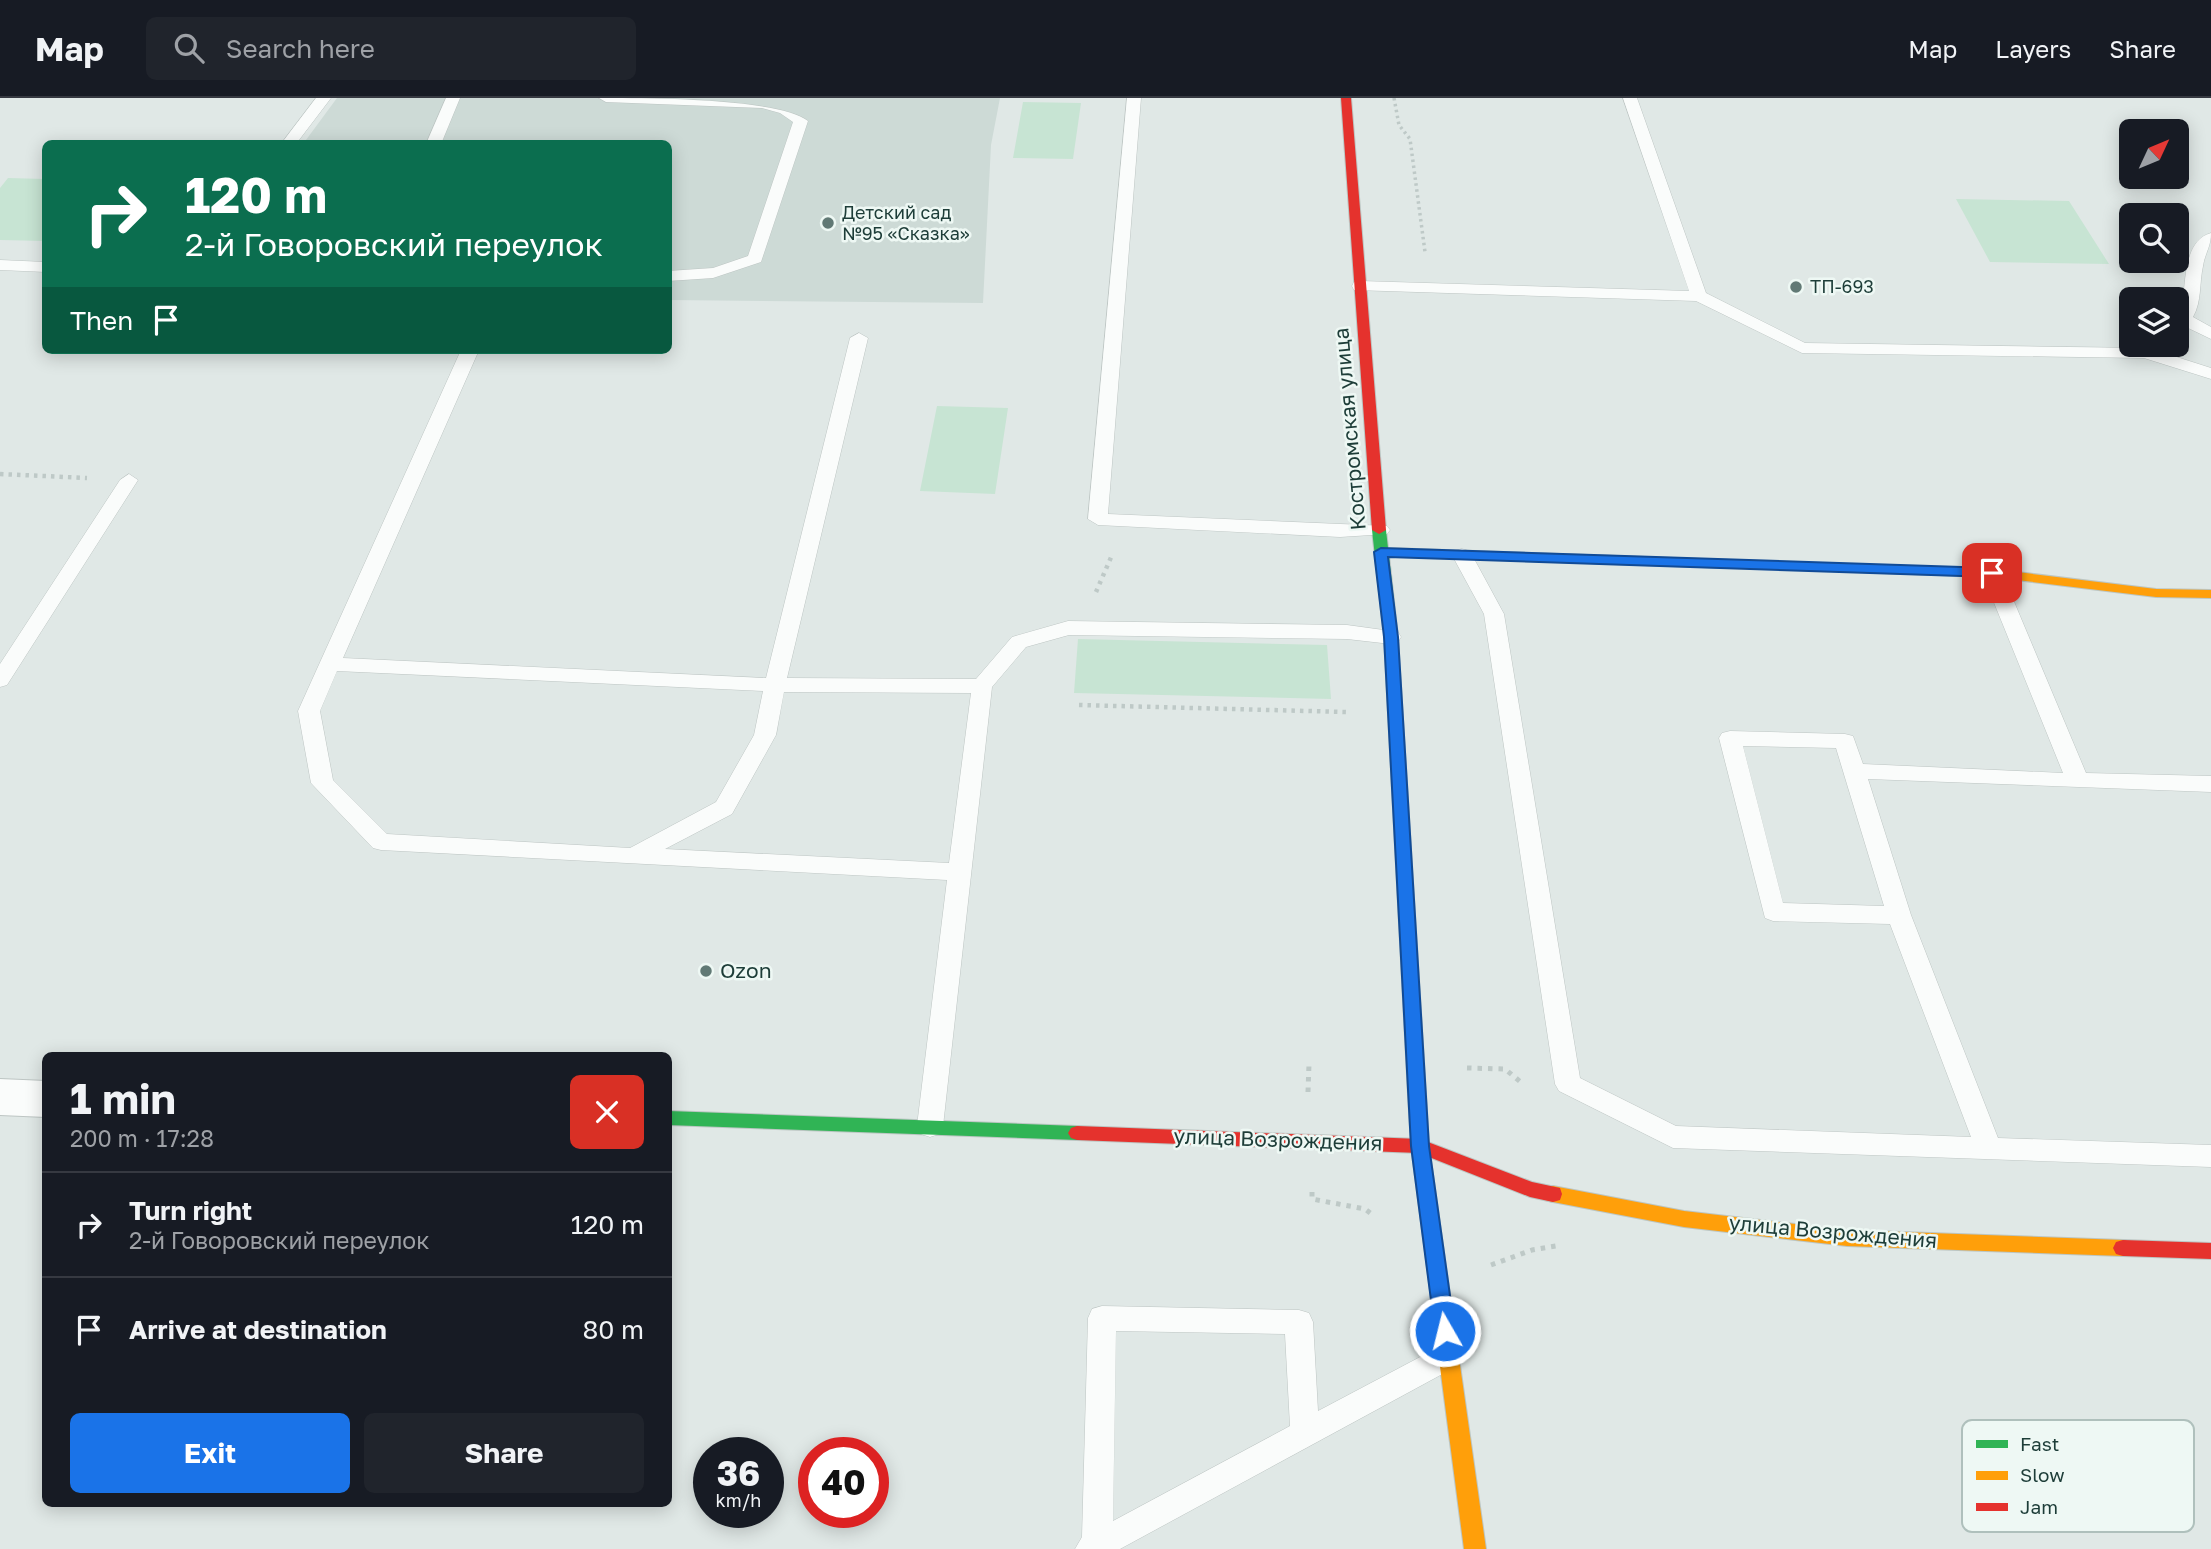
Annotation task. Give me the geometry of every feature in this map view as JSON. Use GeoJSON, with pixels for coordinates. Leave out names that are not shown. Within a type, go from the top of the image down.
{"type":"FeatureCollection","features":[{"type":"Feature","properties":{"kind":"street","name":"Костромская улица"},"geometry":{"type":"LineString","coordinates":[[1346,98],[1381,552],[1391,637],[1420,1146],[1475,1549]]}},
{"type":"Feature","properties":{"kind":"street"},"geometry":{"type":"LineString","coordinates":[[1381,552],[1992,573],[2156,593],[2211,594]]}},
{"type":"Feature","properties":{"kind":"street"},"geometry":{"type":"LineString","coordinates":[[0,1097],[42,1099]]}},
{"type":"Feature","properties":{"kind":"street","name":"улица Возрождения"},"geometry":{"type":"LineString","coordinates":[[672,1118],[1420,1146],[1530,1189],[1684,1219],[1847,1238],[2211,1251]]}},
{"type":"Feature","properties":{"kind":"lane"},"geometry":{"type":"LineString","coordinates":[[291,140],[324,98]]}},
{"type":"Feature","properties":{"kind":"lane"},"geometry":{"type":"LineString","coordinates":[[435,140],[453,98]]}},
{"type":"Feature","properties":{"kind":"lane"},"geometry":{"type":"LineString","coordinates":[[606,98],[763,104],[785,110],[801,121],[755,259],[734,268],[694,277],[672,276]]}},
{"type":"Feature","properties":{"kind":"lane"},"geometry":{"type":"LineString","coordinates":[[1134,98],[1098,519],[1340,531],[1380,530]]}},
{"type":"Feature","properties":{"kind":"lane"},"geometry":{"type":"LineString","coordinates":[[1630,98],[1699,296]]}},
{"type":"Feature","properties":{"kind":"lane"},"geometry":{"type":"LineString","coordinates":[[2189,302],[2194,291],[2194,266],[2202,248],[2211,239]]}},
{"type":"Feature","properties":{"kind":"lane"},"geometry":{"type":"LineString","coordinates":[[0,265],[42,267]]}},
{"type":"Feature","properties":{"kind":"lane"},"geometry":{"type":"LineString","coordinates":[[1360,286],[1699,296],[1802,348],[2119,349]]}},
{"type":"Feature","properties":{"kind":"lane"},"geometry":{"type":"LineString","coordinates":[[2189,326],[2211,334]]}},
{"type":"Feature","properties":{"kind":"lane"},"geometry":{"type":"LineString","coordinates":[[633,856],[724,808],[765,735],[859,338]]}},
{"type":"Feature","properties":{"kind":"lane"},"geometry":{"type":"LineString","coordinates":[[468,354],[309,711],[322,783],[381,842],[961,872]]}},
{"type":"Feature","properties":{"kind":"lane"},"geometry":{"type":"LineString","coordinates":[[2170,357],[2211,374]]}},
{"type":"Feature","properties":{"kind":"lane"},"geometry":{"type":"LineString","coordinates":[[0,680],[128,480]]}},
{"type":"Feature","properties":{"kind":"lane"},"geometry":{"type":"LineString","coordinates":[[1462,555],[1494,614],[1569,1084],[1673,1137],[2211,1156]]}},
{"type":"Feature","properties":{"kind":"lane"},"geometry":{"type":"LineString","coordinates":[[1992,573],[2078,781]]}},
{"type":"Feature","properties":{"kind":"lane"},"geometry":{"type":"LineString","coordinates":[[930,1126],[982,686],[1019,642],[1068,628],[1347,632],[1391,637]]}},
{"type":"Feature","properties":{"kind":"lane"},"geometry":{"type":"LineString","coordinates":[[330,664],[775,685],[982,686]]}},
{"type":"Feature","properties":{"kind":"lane"},"geometry":{"type":"LineString","coordinates":[[1899,915],[1773,912],[1730,738],[1845,741],[1899,915],[1989,1148]]}},
{"type":"Feature","properties":{"kind":"lane"},"geometry":{"type":"LineString","coordinates":[[1854,771],[2211,785]]}},
{"type":"Feature","properties":{"kind":"lane"},"geometry":{"type":"LineString","coordinates":[[1093,1546],[1102,1318],[1299,1322],[1305,1433]]}},
{"type":"Feature","properties":{"kind":"lane"},"geometry":{"type":"LineString","coordinates":[[1093,1546],[1449,1356]]}},
{"type":"Feature","properties":{"kind":"path"},"geometry":{"type":"LineString","coordinates":[[0,474],[128,480]]}},
{"type":"Feature","properties":{"kind":"path"},"geometry":{"type":"LineString","coordinates":[[1079,705],[1354,712]]}},
{"type":"Feature","properties":{"kind":"path"},"geometry":{"type":"LineString","coordinates":[[1308,1065],[1308,1142],[1312,1199],[1365,1209],[1381,1221]]}},
{"type":"Feature","properties":{"kind":"shaded area","name":"Детский сад №95 «Сказка»"},"geometry":{"type":"Polygon","coordinates":[[[337,98],[1000,98],[991,145],[983,303],[672,300],[672,140],[306,140],[337,98]]]}},
{"type":"Feature","properties":{"kind":"green space"},"geometry":{"type":"Polygon","coordinates":[[[1023,102],[1081,103],[1073,159],[1013,158],[1023,102]]]}},
{"type":"Feature","properties":{"kind":"green space"},"geometry":{"type":"Polygon","coordinates":[[[8,178],[42,179],[42,241],[0,240],[0,188],[8,178]]]}},
{"type":"Feature","properties":{"kind":"green space"},"geometry":{"type":"Polygon","coordinates":[[[1956,199],[2069,201],[2109,264],[1990,262],[1956,199]]]}},
{"type":"Feature","properties":{"kind":"green space"},"geometry":{"type":"Polygon","coordinates":[[[937,406],[1008,408],[995,494],[920,491],[937,406]]]}},
{"type":"Feature","properties":{"kind":"green space"},"geometry":{"type":"Polygon","coordinates":[[[1078,639],[1327,645],[1331,699],[1074,693],[1078,639]]]}},
{"type":"Feature","properties":{"kind":"traffic: fast"},"geometry":{"type":"LineString","coordinates":[[1379,530],[1391,637],[1417,1094]]}},
{"type":"Feature","properties":{"kind":"traffic: fast"},"geometry":{"type":"LineString","coordinates":[[1381,552],[1730,564]]}},
{"type":"Feature","properties":{"kind":"traffic: fast"},"geometry":{"type":"LineString","coordinates":[[672,1118],[1077,1133]]}},
{"type":"Feature","properties":{"kind":"traffic: slow"},"geometry":{"type":"LineString","coordinates":[[1730,564],[1992,573],[2156,593],[2211,594]]}},
{"type":"Feature","properties":{"kind":"traffic: slow"},"geometry":{"type":"LineString","coordinates":[[1417,1094],[1420,1146],[1475,1549]]}},
{"type":"Feature","properties":{"kind":"traffic: slow"},"geometry":{"type":"LineString","coordinates":[[1553,1194],[1684,1219],[1847,1238],[2123,1248]]}},
{"type":"Feature","properties":{"kind":"traffic: jam"},"geometry":{"type":"LineString","coordinates":[[1346,98],[1379,530]]}},
{"type":"Feature","properties":{"kind":"traffic: jam"},"geometry":{"type":"LineString","coordinates":[[1077,1133],[1420,1146],[1530,1189],[1553,1194]]}},
{"type":"Feature","properties":{"kind":"traffic: jam"},"geometry":{"type":"LineString","coordinates":[[2123,1248],[2211,1251]]}},
{"type":"Feature","properties":{"kind":"place","name":"Детский сад №95 «Сказка»"},"geometry":{"type":"Point","coordinates":[828,223]}},
{"type":"Feature","properties":{"kind":"place","name":"ТП-693"},"geometry":{"type":"Point","coordinates":[1796,287]}},
{"type":"Feature","properties":{"kind":"place","name":"Ozon"},"geometry":{"type":"Point","coordinates":[706,971]}},
{"type":"Feature","properties":{"kind":"route"},"geometry":{"type":"LineString","coordinates":[[1445,1331],[1420,1146],[1391,637],[1381,552],[1992,573]]}}]}
